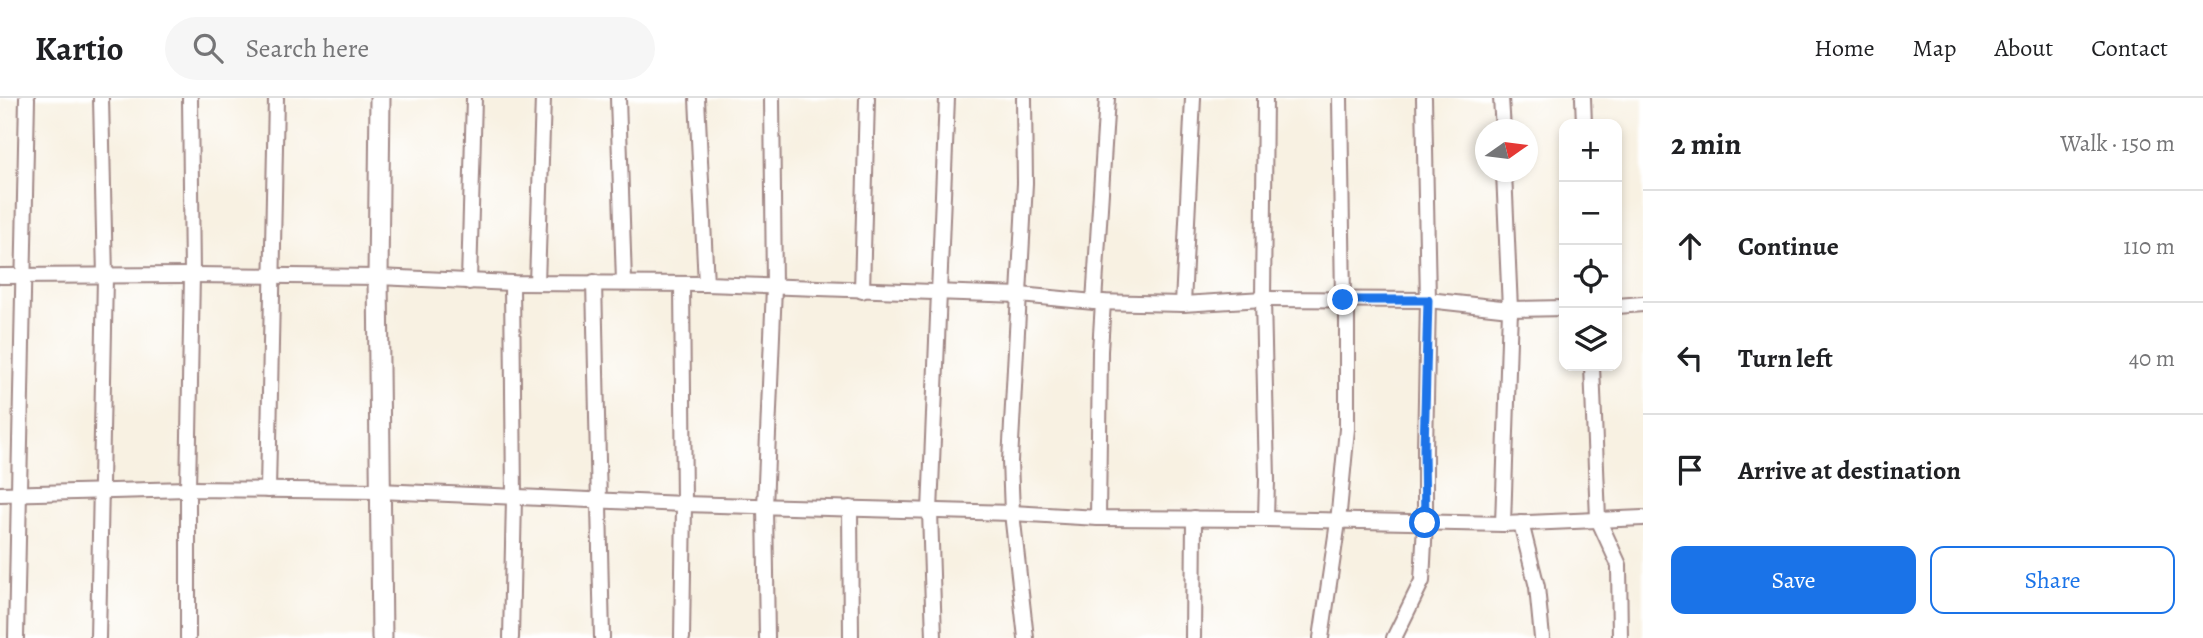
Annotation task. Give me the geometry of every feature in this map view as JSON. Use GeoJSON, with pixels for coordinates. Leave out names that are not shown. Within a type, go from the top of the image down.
{"type":"FeatureCollection","features":[{"type":"Feature","properties":{"kind":"street"},"geometry":{"type":"LineString","coordinates":[[16,638],[27,98]]}},
{"type":"Feature","properties":{"kind":"street"},"geometry":{"type":"LineString","coordinates":[[98,638],[105,276],[101,98]]}},
{"type":"Feature","properties":{"kind":"street"},"geometry":{"type":"LineString","coordinates":[[188,638],[192,275],[190,98]]}},
{"type":"Feature","properties":{"kind":"street"},"geometry":{"type":"LineString","coordinates":[[268,490],[276,98]]}},
{"type":"Feature","properties":{"kind":"street"},"geometry":{"type":"LineString","coordinates":[[380,98],[378,277],[382,638]]}},
{"type":"Feature","properties":{"kind":"street"},"geometry":{"type":"LineString","coordinates":[[469,282],[474,98]]}},
{"type":"Feature","properties":{"kind":"street"},"geometry":{"type":"LineString","coordinates":[[537,283],[543,98]]}},
{"type":"Feature","properties":{"kind":"street"},"geometry":{"type":"LineString","coordinates":[[618,98],[624,282]]}},
{"type":"Feature","properties":{"kind":"street"},"geometry":{"type":"LineString","coordinates":[[698,98],[706,284]]}},
{"type":"Feature","properties":{"kind":"street"},"geometry":{"type":"LineString","coordinates":[[766,638],[765,507],[774,287],[772,98]]}},
{"type":"Feature","properties":{"kind":"street"},"geometry":{"type":"LineString","coordinates":[[862,291],[867,98]]}},
{"type":"Feature","properties":{"kind":"street"},"geometry":{"type":"LineString","coordinates":[[934,638],[930,511],[947,98]]}},
{"type":"Feature","properties":{"kind":"street"},"geometry":{"type":"LineString","coordinates":[[1024,98],[1025,183],[1010,461],[1012,513],[1026,638]]}},
{"type":"Feature","properties":{"kind":"street"},"geometry":{"type":"LineString","coordinates":[[1098,518],[1099,302],[1107,98]]}},
{"type":"Feature","properties":{"kind":"street"},"geometry":{"type":"LineString","coordinates":[[1184,304],[1193,98]]}},
{"type":"Feature","properties":{"kind":"street"},"geometry":{"type":"LineString","coordinates":[[1265,98],[1266,519]]}},
{"type":"Feature","properties":{"kind":"street"},"geometry":{"type":"LineString","coordinates":[[1321,638],[1338,522],[1347,429],[1340,98]]}},
{"type":"Feature","properties":{"kind":"street"},"geometry":{"type":"LineString","coordinates":[[1394,638],[1422,581],[1428,300],[1424,98]]}},
{"type":"Feature","properties":{"kind":"street"},"geometry":{"type":"LineString","coordinates":[[1501,98],[1502,119]]}},
{"type":"Feature","properties":{"kind":"street"},"geometry":{"type":"LineString","coordinates":[[1583,98],[1584,119]]}},
{"type":"Feature","properties":{"kind":"street"},"geometry":{"type":"LineString","coordinates":[[1503,524],[1510,309],[1504,182]]}},
{"type":"Feature","properties":{"kind":"street"},"geometry":{"type":"LineString","coordinates":[[0,276],[192,275],[378,277],[512,283],[624,282],[862,291],[940,291],[1099,302],[1184,304],[1264,299],[1428,300],[1510,309],[1559,308]]}},
{"type":"Feature","properties":{"kind":"street"},"geometry":{"type":"LineString","coordinates":[[594,282],[602,638]]}},
{"type":"Feature","properties":{"kind":"street"},"geometry":{"type":"LineString","coordinates":[[511,638],[514,498],[512,283]]}},
{"type":"Feature","properties":{"kind":"street"},"geometry":{"type":"LineString","coordinates":[[682,285],[682,638]]}},
{"type":"Feature","properties":{"kind":"street"},"geometry":{"type":"LineString","coordinates":[[1622,306],[1643,304]]}},
{"type":"Feature","properties":{"kind":"street"},"geometry":{"type":"LineString","coordinates":[[1592,371],[1598,519],[1619,565],[1620,638]]}},
{"type":"Feature","properties":{"kind":"street"},"geometry":{"type":"LineString","coordinates":[[0,494],[188,489],[379,491],[1098,518],[1503,524],[1643,518]]}},
{"type":"Feature","properties":{"kind":"street"},"geometry":{"type":"LineString","coordinates":[[850,508],[851,638]]}},
{"type":"Feature","properties":{"kind":"street"},"geometry":{"type":"LineString","coordinates":[[1193,638],[1194,518]]}},
{"type":"Feature","properties":{"kind":"street"},"geometry":{"type":"LineString","coordinates":[[1521,523],[1537,587],[1542,638]]}},
{"type":"Feature","properties":{"kind":"route"},"geometry":{"type":"LineString","coordinates":[[1343,300],[1428,300],[1425,523]]}}]}
